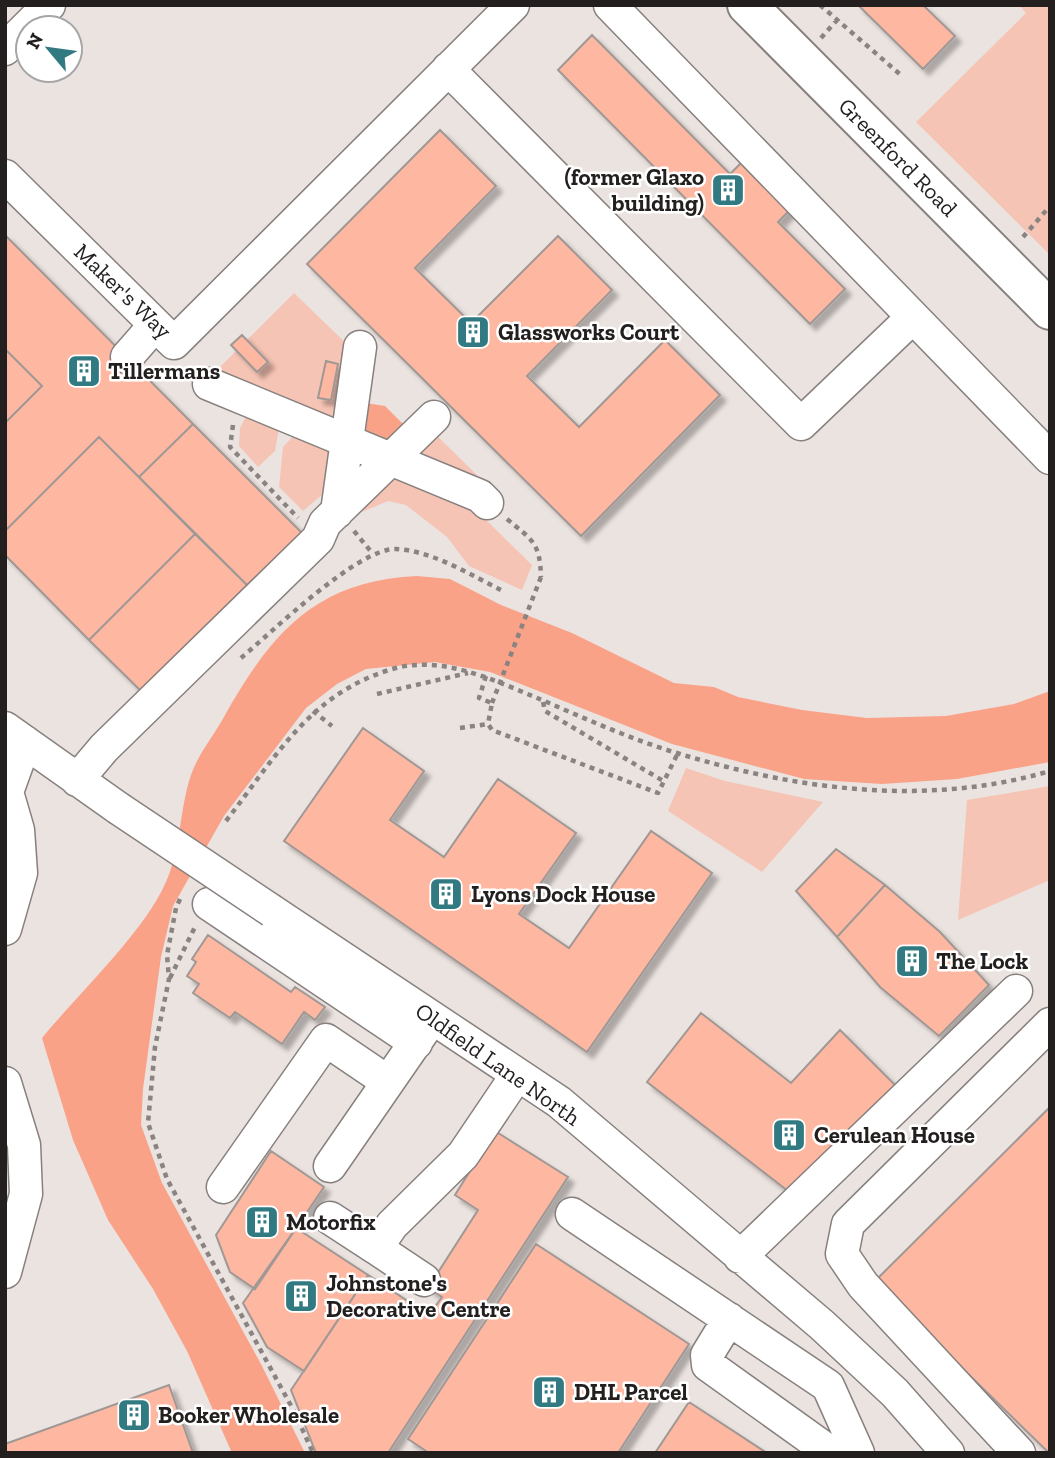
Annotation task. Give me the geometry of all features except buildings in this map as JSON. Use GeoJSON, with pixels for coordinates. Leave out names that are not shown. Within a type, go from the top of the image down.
{"type":"FeatureCollection","features":[{"type":"Feature","properties":{"kind":"main road","name":"Greenford Road"},"geometry":{"type":"LineString","coordinates":[[747,5],[1050,310]]}},
{"type":"Feature","properties":{"kind":"street"},"geometry":{"type":"LineString","coordinates":[[5,49],[49,5]]}},
{"type":"Feature","properties":{"kind":"street"},"geometry":{"type":"LineString","coordinates":[[513,5],[448,69],[801,424],[913,317]]}},
{"type":"Feature","properties":{"kind":"street"},"geometry":{"type":"LineString","coordinates":[[610,5],[1050,458]]}},
{"type":"Feature","properties":{"kind":"street","name":"Maker's Way"},"geometry":{"type":"LineString","coordinates":[[5,176],[174,343],[448,69]]}},
{"type":"Feature","properties":{"kind":"street"},"geometry":{"type":"LineString","coordinates":[[127,357],[155,325]]}},
{"type":"Feature","properties":{"kind":"street"},"geometry":{"type":"LineString","coordinates":[[337,512],[360,347]]}},
{"type":"Feature","properties":{"kind":"street"},"geometry":{"type":"LineString","coordinates":[[209,384],[480,496],[487,503]]}},
{"type":"Feature","properties":{"kind":"street"},"geometry":{"type":"LineString","coordinates":[[77,780],[104,748],[318,539],[325,523],[434,416]]}},
{"type":"Feature","properties":{"kind":"street"},"geometry":{"type":"LineString","coordinates":[[5,929],[22,873],[18,830],[6,793],[15,735]]}},
{"type":"Feature","properties":{"kind":"street","name":"Oldfield Lane North"},"geometry":{"type":"LineString","coordinates":[[15,735],[272,911],[424,1030],[517,1074],[559,1102],[822,1325],[877,1376],[948,1453]]}},
{"type":"Feature","properties":{"kind":"street"},"geometry":{"type":"LineString","coordinates":[[197,897],[424,1030],[330,1166]]}},
{"type":"Feature","properties":{"kind":"street"},"geometry":{"type":"LineString","coordinates":[[740,1257],[1016,991]]}},
{"type":"Feature","properties":{"kind":"street"},"geometry":{"type":"LineString","coordinates":[[1020,1453],[863,1285],[842,1254],[848,1224],[1050,1024]]}},
{"type":"Feature","properties":{"kind":"street"},"geometry":{"type":"LineString","coordinates":[[223,1187],[326,1040],[388,1082]]}},
{"type":"Feature","properties":{"kind":"street"},"geometry":{"type":"LineString","coordinates":[[376,1248],[392,1225],[463,1155],[517,1074]]}},
{"type":"Feature","properties":{"kind":"street"},"geometry":{"type":"LineString","coordinates":[[5,1083],[24,1145],[26,1194],[5,1272]]}},
{"type":"Feature","properties":{"kind":"street"},"geometry":{"type":"LineString","coordinates":[[572,1214],[828,1386],[858,1453]]}},
{"type":"Feature","properties":{"kind":"street"},"geometry":{"type":"LineString","coordinates":[[330,1218],[424,1280]]}},
{"type":"Feature","properties":{"kind":"street"},"geometry":{"type":"LineString","coordinates":[[729,1319],[707,1355],[708,1365],[831,1453]]}},
{"type":"Feature","properties":{"kind":"path"},"geometry":{"type":"LineString","coordinates":[[820,5],[902,76]]}},
{"type":"Feature","properties":{"kind":"path"},"geometry":{"type":"LineString","coordinates":[[825,34],[837,20]]}},
{"type":"Feature","properties":{"kind":"path"},"geometry":{"type":"LineString","coordinates":[[1042,215],[1050,206]]}},
{"type":"Feature","properties":{"kind":"path"},"geometry":{"type":"LineString","coordinates":[[234,418],[230,447],[318,539]]}},
{"type":"Feature","properties":{"kind":"path"},"geometry":{"type":"LineString","coordinates":[[487,503],[530,539],[540,553],[541,577],[492,703],[488,724],[492,730],[658,793],[678,753]]}},
{"type":"Feature","properties":{"kind":"path"},"geometry":{"type":"LineString","coordinates":[[362,540],[373,554]]}},
{"type":"Feature","properties":{"kind":"path"},"geometry":{"type":"LineString","coordinates":[[235,663],[341,575],[373,554],[393,549],[416,552],[505,592]]}},
{"type":"Feature","properties":{"kind":"path"},"geometry":{"type":"LineString","coordinates":[[226,821],[313,711],[341,690],[393,668],[428,666],[473,672],[678,753],[819,787],[881,792],[967,787],[1050,771]]}},
{"type":"Feature","properties":{"kind":"path"},"geometry":{"type":"LineString","coordinates":[[377,695],[473,672]]}},
{"type":"Feature","properties":{"kind":"path"},"geometry":{"type":"LineString","coordinates":[[486,676],[479,698],[492,703]]}},
{"type":"Feature","properties":{"kind":"path"},"geometry":{"type":"LineString","coordinates":[[543,701],[545,711],[665,782]]}},
{"type":"Feature","properties":{"kind":"path"},"geometry":{"type":"LineString","coordinates":[[313,711],[332,726]]}},
{"type":"Feature","properties":{"kind":"path"},"geometry":{"type":"LineString","coordinates":[[460,728],[488,724]]}},
{"type":"Feature","properties":{"kind":"path"},"geometry":{"type":"LineString","coordinates":[[197,897],[169,979],[149,1090],[148,1123],[167,1179],[295,1413],[313,1453]]}},
{"type":"Feature","properties":{"kind":"path"},"geometry":{"type":"LineString","coordinates":[[169,979],[167,955],[176,908],[197,897]]}},
{"type":"Feature","properties":{"kind":"shaded area"},"geometry":{"type":"Polygon","coordinates":[[[1019,5],[1050,5],[1050,255],[916,122],[1026,13],[1019,5]]]}},
{"type":"Feature","properties":{"kind":"shaded area"},"geometry":{"type":"Polygon","coordinates":[[[294,293],[352,349],[339,425],[215,372],[294,293]]]}},
{"type":"Feature","properties":{"kind":"shaded area"},"geometry":{"type":"Polygon","coordinates":[[[360,402],[385,406],[410,431],[393,448],[355,431],[360,402]]]}},
{"type":"Feature","properties":{"kind":"shaded area"},"geometry":{"type":"Polygon","coordinates":[[[248,412],[280,423],[275,451],[258,467],[239,446],[240,428],[248,412]]]}},
{"type":"Feature","properties":{"kind":"shaded area"},"geometry":{"type":"Polygon","coordinates":[[[432,431],[477,475],[473,484],[407,456],[432,431]]]}},
{"type":"Feature","properties":{"kind":"shaded area"},"geometry":{"type":"Polygon","coordinates":[[[297,432],[334,448],[330,488],[303,511],[279,487],[283,447],[297,432]]]}},
{"type":"Feature","properties":{"kind":"shaded area"},"geometry":{"type":"Polygon","coordinates":[[[389,473],[477,511],[532,565],[522,590],[469,566],[447,537],[406,505],[388,501],[362,512],[371,501],[367,496],[389,473]]]}},
{"type":"Feature","properties":{"kind":"shaded area"},"geometry":{"type":"Polygon","coordinates":[[[417,576],[450,579],[501,605],[572,633],[674,683],[714,687],[738,697],[802,710],[867,718],[946,716],[1014,704],[1050,691],[1050,762],[957,779],[882,784],[804,779],[672,744],[490,672],[435,662],[366,669],[337,684],[306,708],[224,816],[173,906],[161,957],[143,1089],[141,1125],[162,1183],[262,1366],[305,1453],[232,1453],[187,1351],[153,1289],[108,1220],[73,1140],[42,1038],[126,942],[155,903],[174,858],[187,788],[194,767],[261,659],[301,616],[324,600],[351,588],[382,580],[417,576]]]}},
{"type":"Feature","properties":{"kind":"shaded area"},"geometry":{"type":"Polygon","coordinates":[[[686,768],[725,781],[823,802],[762,872],[668,811],[686,768]]]}},
{"type":"Feature","properties":{"kind":"shaded area"},"geometry":{"type":"Polygon","coordinates":[[[1050,786],[1050,880],[958,920],[967,800],[1050,786]]]}},
{"type":"Feature","properties":{"kind":"place","name":"(former Glaxo building)"},"geometry":{"type":"Point","coordinates":[728,190]}},
{"type":"Feature","properties":{"kind":"place","name":"Glassworks Court"},"geometry":{"type":"Point","coordinates":[473,332]}},
{"type":"Feature","properties":{"kind":"place","name":"Tillermans"},"geometry":{"type":"Point","coordinates":[84,371]}},
{"type":"Feature","properties":{"kind":"place","name":"Lyons Dock House"},"geometry":{"type":"Point","coordinates":[446,894]}},
{"type":"Feature","properties":{"kind":"place","name":"The Lock"},"geometry":{"type":"Point","coordinates":[912,961]}},
{"type":"Feature","properties":{"kind":"place","name":"Cerulean House"},"geometry":{"type":"Point","coordinates":[789,1135]}},
{"type":"Feature","properties":{"kind":"place","name":"Motorfix"},"geometry":{"type":"Point","coordinates":[262,1222]}},
{"type":"Feature","properties":{"kind":"place","name":"Johnstone's Decorative Centre"},"geometry":{"type":"Point","coordinates":[301,1296]}},
{"type":"Feature","properties":{"kind":"place","name":"DHL Parcel"},"geometry":{"type":"Point","coordinates":[549,1392]}},
{"type":"Feature","properties":{"kind":"place","name":"Booker Wholesale"},"geometry":{"type":"Point","coordinates":[134,1415]}}]}
